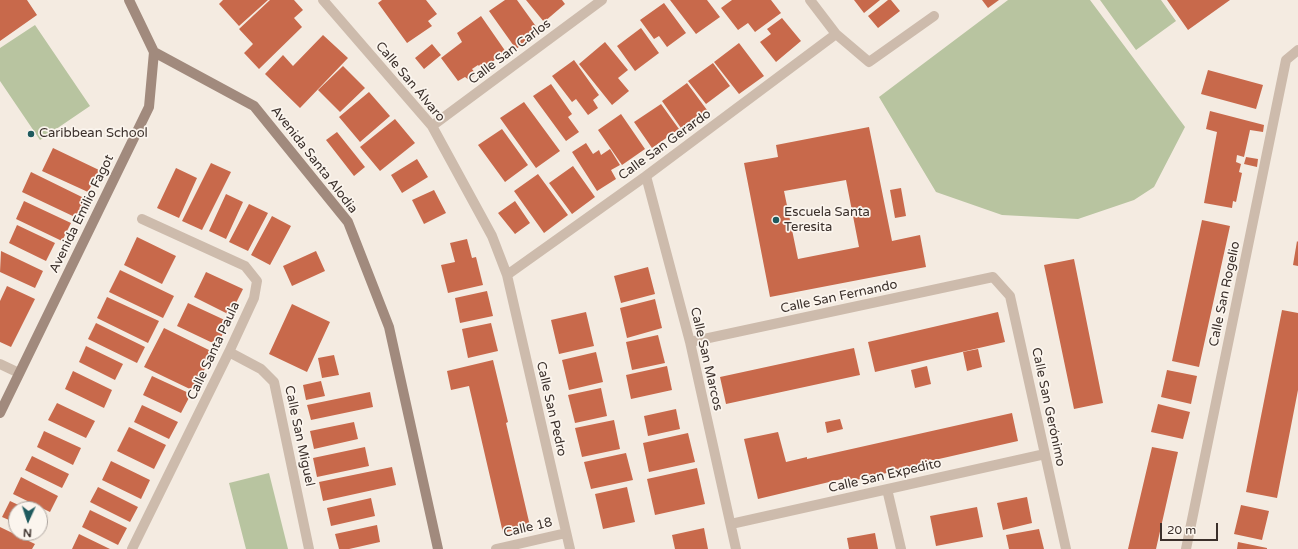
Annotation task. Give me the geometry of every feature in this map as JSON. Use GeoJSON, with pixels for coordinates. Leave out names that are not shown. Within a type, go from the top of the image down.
{"type":"FeatureCollection","features":[{"type":"Feature","properties":{"kind":"street"},"geometry":{"type":"LineString","coordinates":[[129,0],[154,52]]}},
{"type":"Feature","properties":{"kind":"street","name":"Calle San Álvaro"},"geometry":{"type":"LineString","coordinates":[[325,0],[432,126],[492,236],[507,275]]}},
{"type":"Feature","properties":{"kind":"street","name":"Calle San Carlos"},"geometry":{"type":"LineString","coordinates":[[432,126],[602,0]]}},
{"type":"Feature","properties":{"kind":"street"},"geometry":{"type":"LineString","coordinates":[[810,0],[836,34],[870,62],[934,16]]}},
{"type":"Feature","properties":{"kind":"street","name":"Calle San Gerardo"},"geometry":{"type":"LineString","coordinates":[[507,275],[646,176],[836,34]]}},
{"type":"Feature","properties":{"kind":"street","name":"Calle San Rogelio"},"geometry":{"type":"LineString","coordinates":[[1186,549],[1286,60],[1298,50]]}},
{"type":"Feature","properties":{"kind":"street","name":"Avenida Emilio Fagot"},"geometry":{"type":"LineString","coordinates":[[0,413],[149,107],[154,52]]}},
{"type":"Feature","properties":{"kind":"street","name":"Avenida Santa Alodia"},"geometry":{"type":"LineString","coordinates":[[154,52],[254,106],[348,222],[389,328],[438,549]]}},
{"type":"Feature","properties":{"kind":"street","name":"Calle San Marcos"},"geometry":{"type":"LineString","coordinates":[[646,176],[690,342],[736,549]]}},
{"type":"Feature","properties":{"kind":"street","name":"Calle Santa Paula"},"geometry":{"type":"LineString","coordinates":[[132,549],[229,352],[254,298],[257,281],[245,266],[142,219]]}},
{"type":"Feature","properties":{"kind":"street","name":"Calle San Pedro"},"geometry":{"type":"LineString","coordinates":[[507,275],[570,549]]}},
{"type":"Feature","properties":{"kind":"street","name":"Calle San Fernando"},"geometry":{"type":"LineString","coordinates":[[690,342],[993,277]]}},
{"type":"Feature","properties":{"kind":"street","name":"Calle San Gerónimo"},"geometry":{"type":"LineString","coordinates":[[993,277],[1010,296],[1066,549]]}},
{"type":"Feature","properties":{"kind":"street","name":"Calle San Miguel"},"geometry":{"type":"LineString","coordinates":[[229,352],[260,369],[274,382],[309,549]]}},
{"type":"Feature","properties":{"kind":"street"},"geometry":{"type":"LineString","coordinates":[[0,364],[19,374]]}},
{"type":"Feature","properties":{"kind":"street","name":"Calle San Expedito"},"geometry":{"type":"LineString","coordinates":[[731,524],[1045,454]]}},
{"type":"Feature","properties":{"kind":"street"},"geometry":{"type":"LineString","coordinates":[[887,489],[901,549]]}},
{"type":"Feature","properties":{"kind":"street","name":"Calle 18"},"geometry":{"type":"LineString","coordinates":[[496,549],[566,532]]}},
{"type":"Feature","properties":{"kind":"green space"},"geometry":{"type":"Polygon","coordinates":[[[1008,0],[1090,0],[1185,127],[1154,187],[1134,200],[1078,219],[1002,215],[936,192],[879,97],[1008,0]]]}},
{"type":"Feature","properties":{"kind":"green space"},"geometry":{"type":"Polygon","coordinates":[[[1100,0],[1161,0],[1176,21],[1136,50],[1100,0]]]}},
{"type":"Feature","properties":{"kind":"green space"},"geometry":{"type":"Polygon","coordinates":[[[35,25],[90,106],[40,140],[0,81],[0,48],[35,25]]]}},
{"type":"Feature","properties":{"kind":"green space"},"geometry":{"type":"Polygon","coordinates":[[[269,473],[288,549],[246,549],[229,483],[269,473]]]}},
{"type":"Feature","properties":{"kind":"building"},"geometry":{"type":"Polygon","coordinates":[[[0,0],[27,0],[37,15],[0,41],[0,0]]]}},
{"type":"Feature","properties":{"kind":"building"},"geometry":{"type":"Polygon","coordinates":[[[223,0],[268,0],[239,26],[219,4],[223,0]]]}},
{"type":"Feature","properties":{"kind":"building"},"geometry":{"type":"Polygon","coordinates":[[[270,0],[294,0],[303,10],[294,18],[302,27],[259,69],[244,53],[253,44],[239,29],[270,0]]]}},
{"type":"Feature","properties":{"kind":"building"},"geometry":{"type":"Polygon","coordinates":[[[382,0],[426,0],[437,14],[428,21],[432,26],[407,43],[378,3],[382,0]]]}},
{"type":"Feature","properties":{"kind":"building"},"geometry":{"type":"Polygon","coordinates":[[[505,0],[517,0],[540,32],[516,49],[489,11],[505,0]]]}},
{"type":"Feature","properties":{"kind":"building"},"geometry":{"type":"Polygon","coordinates":[[[526,0],[562,0],[565,4],[544,22],[526,0]]]}},
{"type":"Feature","properties":{"kind":"building"},"geometry":{"type":"Polygon","coordinates":[[[670,0],[707,0],[720,17],[696,34],[670,0]]]}},
{"type":"Feature","properties":{"kind":"building"},"geometry":{"type":"Polygon","coordinates":[[[732,0],[771,0],[781,13],[755,32],[748,23],[738,30],[721,8],[732,0]]]}},
{"type":"Feature","properties":{"kind":"building"},"geometry":{"type":"Polygon","coordinates":[[[854,0],[880,0],[864,13],[854,0]]]}},
{"type":"Feature","properties":{"kind":"building"},"geometry":{"type":"Polygon","coordinates":[[[888,0],[891,0],[900,11],[878,28],[868,16],[888,0]]]}},
{"type":"Feature","properties":{"kind":"building"},"geometry":{"type":"Polygon","coordinates":[[[982,0],[999,0],[988,8],[982,0]]]}},
{"type":"Feature","properties":{"kind":"building"},"geometry":{"type":"Polygon","coordinates":[[[1167,0],[1230,0],[1188,30],[1167,0]]]}},
{"type":"Feature","properties":{"kind":"building"},"geometry":{"type":"Polygon","coordinates":[[[664,3],[686,33],[667,47],[659,36],[654,39],[640,20],[664,3]]]}},
{"type":"Feature","properties":{"kind":"building"},"geometry":{"type":"Polygon","coordinates":[[[481,16],[506,52],[482,69],[478,65],[472,69],[476,74],[469,80],[465,77],[458,81],[441,58],[462,42],[457,33],[481,16]]]}},
{"type":"Feature","properties":{"kind":"building"},"geometry":{"type":"Polygon","coordinates":[[[782,18],[801,41],[776,62],[760,42],[771,34],[767,29],[782,18]]]}},
{"type":"Feature","properties":{"kind":"building"},"geometry":{"type":"Polygon","coordinates":[[[641,28],[659,53],[635,71],[617,46],[641,28]]]}},
{"type":"Feature","properties":{"kind":"building"},"geometry":{"type":"Polygon","coordinates":[[[323,35],[348,58],[300,108],[265,74],[283,55],[293,66],[323,35]]]}},
{"type":"Feature","properties":{"kind":"building"},"geometry":{"type":"Polygon","coordinates":[[[605,42],[628,70],[618,78],[629,91],[612,105],[579,64],[605,42]]]}},
{"type":"Feature","properties":{"kind":"building"},"geometry":{"type":"Polygon","coordinates":[[[739,43],[764,76],[739,94],[714,62],[739,43]]]}},
{"type":"Feature","properties":{"kind":"building"},"geometry":{"type":"Polygon","coordinates":[[[432,44],[441,55],[424,69],[415,58],[432,44]]]}},
{"type":"Feature","properties":{"kind":"building"},"geometry":{"type":"Polygon","coordinates":[[[574,60],[599,95],[593,100],[598,108],[588,115],[576,99],[572,102],[552,76],[574,60]]]}},
{"type":"Feature","properties":{"kind":"building"},"geometry":{"type":"Polygon","coordinates":[[[713,63],[730,86],[706,104],[688,81],[713,63]]]}},
{"type":"Feature","properties":{"kind":"building"},"geometry":{"type":"Polygon","coordinates":[[[343,66],[365,88],[340,112],[318,90],[343,66]]]}},
{"type":"Feature","properties":{"kind":"building"},"geometry":{"type":"Polygon","coordinates":[[[1208,70],[1263,85],[1256,109],[1201,94],[1208,70]]]}},
{"type":"Feature","properties":{"kind":"building"},"geometry":{"type":"Polygon","coordinates":[[[687,83],[707,110],[681,128],[662,101],[687,83]]]}},
{"type":"Feature","properties":{"kind":"building"},"geometry":{"type":"Polygon","coordinates":[[[551,84],[572,114],[568,117],[579,132],[566,141],[533,96],[551,84]]]}},
{"type":"Feature","properties":{"kind":"building"},"geometry":{"type":"Polygon","coordinates":[[[369,92],[390,116],[360,142],[339,117],[369,92]]]}},
{"type":"Feature","properties":{"kind":"building"},"geometry":{"type":"Polygon","coordinates":[[[524,102],[560,151],[536,168],[500,118],[524,102]]]}},
{"type":"Feature","properties":{"kind":"building"},"geometry":{"type":"Polygon","coordinates":[[[661,104],[679,129],[652,148],[634,122],[661,104]]]}},
{"type":"Feature","properties":{"kind":"building"},"geometry":{"type":"Polygon","coordinates":[[[1210,111],[1264,125],[1263,132],[1250,130],[1244,157],[1237,155],[1236,162],[1241,164],[1239,172],[1242,173],[1236,202],[1233,201],[1232,208],[1204,203],[1217,132],[1206,129],[1210,111]]]}},
{"type":"Feature","properties":{"kind":"building"},"geometry":{"type":"Polygon","coordinates":[[[621,114],[645,149],[622,165],[598,130],[621,114]]]}},
{"type":"Feature","properties":{"kind":"building"},"geometry":{"type":"Polygon","coordinates":[[[395,119],[415,143],[380,171],[360,147],[395,119]]]}},
{"type":"Feature","properties":{"kind":"building"},"geometry":{"type":"Polygon","coordinates":[[[869,127],[892,241],[920,235],[926,267],[770,297],[744,163],[778,157],[776,145],[869,127]],[[846,180],[784,191],[798,259],[859,247],[846,180]]]}},
{"type":"Feature","properties":{"kind":"building"},"geometry":{"type":"Polygon","coordinates":[[[502,129],[528,165],[505,182],[478,145],[502,129]]]}},
{"type":"Feature","properties":{"kind":"building"},"geometry":{"type":"Polygon","coordinates":[[[337,132],[365,167],[354,176],[326,140],[337,132]]]}},
{"type":"Feature","properties":{"kind":"building"},"geometry":{"type":"Polygon","coordinates":[[[586,143],[593,154],[599,150],[601,155],[610,149],[620,165],[611,170],[616,179],[597,191],[572,152],[586,143]]]}},
{"type":"Feature","properties":{"kind":"building"},"geometry":{"type":"Polygon","coordinates":[[[53,148],[99,170],[88,192],[42,171],[53,148]]]}},
{"type":"Feature","properties":{"kind":"building"},"geometry":{"type":"Polygon","coordinates":[[[1246,157],[1258,159],[1257,167],[1244,164],[1246,157]]]}},
{"type":"Feature","properties":{"kind":"building"},"geometry":{"type":"Polygon","coordinates":[[[417,159],[428,177],[402,193],[391,175],[417,159]]]}},
{"type":"Feature","properties":{"kind":"building"},"geometry":{"type":"Polygon","coordinates":[[[211,163],[231,172],[202,230],[182,221],[211,163]]]}},
{"type":"Feature","properties":{"kind":"building"},"geometry":{"type":"Polygon","coordinates":[[[573,166],[595,197],[572,214],[549,183],[573,166]]]}},
{"type":"Feature","properties":{"kind":"building"},"geometry":{"type":"Polygon","coordinates":[[[176,168],[197,178],[179,218],[157,208],[176,168]]]}},
{"type":"Feature","properties":{"kind":"building"},"geometry":{"type":"Polygon","coordinates":[[[31,172],[86,199],[77,218],[22,192],[31,172]]]}},
{"type":"Feature","properties":{"kind":"building"},"geometry":{"type":"Polygon","coordinates":[[[538,174],[568,215],[544,233],[514,191],[538,174]]]}},
{"type":"Feature","properties":{"kind":"building"},"geometry":{"type":"Polygon","coordinates":[[[901,188],[906,216],[895,218],[890,190],[901,188]]]}},
{"type":"Feature","properties":{"kind":"building"},"geometry":{"type":"Polygon","coordinates":[[[434,190],[446,213],[424,224],[412,200],[434,190]]]}},
{"type":"Feature","properties":{"kind":"building"},"geometry":{"type":"Polygon","coordinates":[[[226,194],[243,202],[226,239],[209,231],[226,194]]]}},
{"type":"Feature","properties":{"kind":"building"},"geometry":{"type":"Polygon","coordinates":[[[24,201],[71,223],[62,241],[16,219],[24,201]]]}},
{"type":"Feature","properties":{"kind":"building"},"geometry":{"type":"Polygon","coordinates":[[[515,201],[530,223],[515,234],[498,213],[515,201]]]}},
{"type":"Feature","properties":{"kind":"building"},"geometry":{"type":"Polygon","coordinates":[[[249,204],[268,213],[248,251],[229,242],[249,204]]]}},
{"type":"Feature","properties":{"kind":"building"},"geometry":{"type":"Polygon","coordinates":[[[272,216],[291,226],[270,265],[251,255],[272,216]]]}},
{"type":"Feature","properties":{"kind":"building"},"geometry":{"type":"Polygon","coordinates":[[[1202,220],[1230,226],[1199,367],[1172,361],[1202,220]]]}},
{"type":"Feature","properties":{"kind":"building"},"geometry":{"type":"Polygon","coordinates":[[[17,225],[55,243],[46,261],[9,243],[17,225]]]}},
{"type":"Feature","properties":{"kind":"building"},"geometry":{"type":"Polygon","coordinates":[[[137,237],[176,256],[162,284],[124,265],[137,237]]]}},
{"type":"Feature","properties":{"kind":"building"},"geometry":{"type":"Polygon","coordinates":[[[467,239],[472,258],[476,257],[483,285],[448,293],[441,265],[455,262],[450,243],[467,239]]]}},
{"type":"Feature","properties":{"kind":"building"},"geometry":{"type":"Polygon","coordinates":[[[1297,241],[1298,242],[1298,266],[1293,265],[1297,241]]]}},
{"type":"Feature","properties":{"kind":"building"},"geometry":{"type":"Polygon","coordinates":[[[1,251],[43,271],[35,288],[0,272],[1,251]]]}},
{"type":"Feature","properties":{"kind":"building"},"geometry":{"type":"Polygon","coordinates":[[[316,251],[325,271],[292,286],[283,266],[316,251]]]}},
{"type":"Feature","properties":{"kind":"building"},"geometry":{"type":"Polygon","coordinates":[[[1074,259],[1103,403],[1074,409],[1044,265],[1074,259]]]}},
{"type":"Feature","properties":{"kind":"building"},"geometry":{"type":"Polygon","coordinates":[[[648,267],[655,294],[621,303],[614,276],[648,267]]]}},
{"type":"Feature","properties":{"kind":"building"},"geometry":{"type":"Polygon","coordinates":[[[120,270],[174,296],[163,318],[109,292],[120,270]]]}},
{"type":"Feature","properties":{"kind":"building"},"geometry":{"type":"Polygon","coordinates":[[[206,272],[243,289],[230,315],[194,297],[206,272]]]}},
{"type":"Feature","properties":{"kind":"building"},"geometry":{"type":"Polygon","coordinates":[[[7,286],[35,299],[11,347],[0,342],[0,301],[7,286]]]}},
{"type":"Feature","properties":{"kind":"building"},"geometry":{"type":"Polygon","coordinates":[[[487,291],[493,316],[460,323],[455,298],[487,291]]]}},
{"type":"Feature","properties":{"kind":"building"},"geometry":{"type":"Polygon","coordinates":[[[107,297],[159,321],[148,343],[97,318],[107,297]]]}},
{"type":"Feature","properties":{"kind":"building"},"geometry":{"type":"Polygon","coordinates":[[[655,299],[662,328],[627,338],[620,308],[655,299]]]}},
{"type":"Feature","properties":{"kind":"building"},"geometry":{"type":"Polygon","coordinates":[[[188,303],[229,322],[217,345],[177,326],[188,303]]]}},
{"type":"Feature","properties":{"kind":"building"},"geometry":{"type":"Polygon","coordinates":[[[292,304],[330,322],[307,372],[269,354],[292,304]]]}},
{"type":"Feature","properties":{"kind":"building"},"geometry":{"type":"Polygon","coordinates":[[[1282,310],[1298,313],[1298,390],[1277,498],[1246,492],[1282,310]]]}},
{"type":"Feature","properties":{"kind":"building"},"geometry":{"type":"Polygon","coordinates":[[[586,312],[594,346],[559,354],[551,320],[586,312]]]}},
{"type":"Feature","properties":{"kind":"building"},"geometry":{"type":"Polygon","coordinates":[[[998,312],[1005,342],[875,372],[868,342],[998,312]]]}},
{"type":"Feature","properties":{"kind":"building"},"geometry":{"type":"Polygon","coordinates":[[[96,323],[145,347],[137,363],[88,339],[96,323]]]}},
{"type":"Feature","properties":{"kind":"building"},"geometry":{"type":"Polygon","coordinates":[[[491,323],[498,351],[468,358],[462,329],[491,323]]]}},
{"type":"Feature","properties":{"kind":"building"},"geometry":{"type":"Polygon","coordinates":[[[164,328],[213,352],[194,391],[144,367],[164,328]]]}},
{"type":"Feature","properties":{"kind":"building"},"geometry":{"type":"Polygon","coordinates":[[[658,335],[665,363],[632,370],[626,342],[658,335]]]}},
{"type":"Feature","properties":{"kind":"building"},"geometry":{"type":"Polygon","coordinates":[[[86,346],[123,364],[115,380],[79,362],[86,346]]]}},
{"type":"Feature","properties":{"kind":"building"},"geometry":{"type":"Polygon","coordinates":[[[854,348],[860,375],[726,404],[720,377],[854,348]]]}},
{"type":"Feature","properties":{"kind":"building"},"geometry":{"type":"Polygon","coordinates":[[[978,349],[982,367],[967,371],[963,352],[978,349]]]}},
{"type":"Feature","properties":{"kind":"building"},"geometry":{"type":"Polygon","coordinates":[[[596,352],[603,382],[569,390],[562,360],[596,352]]]}},
{"type":"Feature","properties":{"kind":"building"},"geometry":{"type":"Polygon","coordinates":[[[334,355],[339,375],[322,378],[318,358],[334,355]]]}},
{"type":"Feature","properties":{"kind":"building"},"geometry":{"type":"Polygon","coordinates":[[[493,360],[530,526],[503,533],[469,386],[451,390],[447,371],[493,360]]]}},
{"type":"Feature","properties":{"kind":"building"},"geometry":{"type":"Polygon","coordinates":[[[667,366],[672,390],[631,399],[626,375],[667,366]]]}},
{"type":"Feature","properties":{"kind":"building"},"geometry":{"type":"Polygon","coordinates":[[[927,366],[931,384],[915,388],[911,370],[927,366]]]}},
{"type":"Feature","properties":{"kind":"building"},"geometry":{"type":"Polygon","coordinates":[[[1167,370],[1197,376],[1191,404],[1161,397],[1167,370]]]}},
{"type":"Feature","properties":{"kind":"building"},"geometry":{"type":"Polygon","coordinates":[[[73,371],[112,390],[104,408],[65,389],[73,371]]]}},
{"type":"Feature","properties":{"kind":"building"},"geometry":{"type":"Polygon","coordinates":[[[152,376],[191,394],[181,413],[143,395],[152,376]]]}},
{"type":"Feature","properties":{"kind":"building"},"geometry":{"type":"Polygon","coordinates":[[[321,381],[325,396],[306,400],[303,385],[321,381]]]}},
{"type":"Feature","properties":{"kind":"building"},"geometry":{"type":"Polygon","coordinates":[[[601,388],[607,416],[575,423],[568,395],[601,388]]]}},
{"type":"Feature","properties":{"kind":"building"},"geometry":{"type":"Polygon","coordinates":[[[370,392],[373,407],[311,420],[307,405],[370,392]]]}},
{"type":"Feature","properties":{"kind":"building"},"geometry":{"type":"Polygon","coordinates":[[[57,403],[95,421],[86,438],[48,420],[57,403]]]}},
{"type":"Feature","properties":{"kind":"building"},"geometry":{"type":"Polygon","coordinates":[[[1158,404],[1190,412],[1183,439],[1151,432],[1158,404]]]}},
{"type":"Feature","properties":{"kind":"building"},"geometry":{"type":"Polygon","coordinates":[[[142,405],[178,422],[169,439],[134,422],[142,405]]]}},
{"type":"Feature","properties":{"kind":"building"},"geometry":{"type":"Polygon","coordinates":[[[676,409],[680,429],[648,436],[644,416],[676,409]]]}},
{"type":"Feature","properties":{"kind":"building"},"geometry":{"type":"Polygon","coordinates":[[[1012,413],[1018,441],[847,482],[846,478],[758,499],[744,439],[778,432],[786,462],[807,457],[807,459],[1012,413]]]}},
{"type":"Feature","properties":{"kind":"building"},"geometry":{"type":"Polygon","coordinates":[[[840,419],[843,429],[827,433],[825,422],[840,419]]]}},
{"type":"Feature","properties":{"kind":"building"},"geometry":{"type":"Polygon","coordinates":[[[614,420],[620,449],[582,457],[575,428],[614,420]]]}},
{"type":"Feature","properties":{"kind":"building"},"geometry":{"type":"Polygon","coordinates":[[[354,422],[358,439],[314,449],[310,431],[354,422]]]}},
{"type":"Feature","properties":{"kind":"building"},"geometry":{"type":"Polygon","coordinates":[[[129,427],[166,445],[154,469],[117,451],[129,427]]]}},
{"type":"Feature","properties":{"kind":"building"},"geometry":{"type":"Polygon","coordinates":[[[44,431],[81,448],[73,465],[37,447],[44,431]]]}},
{"type":"Feature","properties":{"kind":"building"},"geometry":{"type":"Polygon","coordinates":[[[688,433],[695,462],[649,472],[643,443],[688,433]]]}},
{"type":"Feature","properties":{"kind":"building"},"geometry":{"type":"Polygon","coordinates":[[[365,447],[369,466],[317,477],[313,458],[365,447]]]}},
{"type":"Feature","properties":{"kind":"building"},"geometry":{"type":"Polygon","coordinates":[[[1152,447],[1178,452],[1156,549],[1128,549],[1152,447]]]}},
{"type":"Feature","properties":{"kind":"building"},"geometry":{"type":"Polygon","coordinates":[[[626,453],[633,480],[591,489],[584,462],[626,453]]]}},
{"type":"Feature","properties":{"kind":"building"},"geometry":{"type":"Polygon","coordinates":[[[32,456],[69,474],[62,488],[25,470],[32,456]]]}},
{"type":"Feature","properties":{"kind":"building"},"geometry":{"type":"Polygon","coordinates":[[[111,461],[150,480],[141,499],[102,480],[111,461]]]}},
{"type":"Feature","properties":{"kind":"building"},"geometry":{"type":"Polygon","coordinates":[[[392,467],[396,485],[323,501],[319,482],[392,467]]]}},
{"type":"Feature","properties":{"kind":"building"},"geometry":{"type":"Polygon","coordinates":[[[697,468],[705,504],[655,515],[647,479],[697,468]]]}},
{"type":"Feature","properties":{"kind":"building"},"geometry":{"type":"Polygon","coordinates":[[[21,477],[58,496],[50,512],[48,511],[48,501],[27,501],[13,494],[21,477]]]}},
{"type":"Feature","properties":{"kind":"building"},"geometry":{"type":"Polygon","coordinates":[[[98,487],[138,507],[130,522],[90,502],[98,487]]]}},
{"type":"Feature","properties":{"kind":"building"},"geometry":{"type":"Polygon","coordinates":[[[627,487],[635,522],[603,529],[595,494],[627,487]]]}},
{"type":"Feature","properties":{"kind":"building"},"geometry":{"type":"Polygon","coordinates":[[[1027,497],[1032,523],[1003,530],[997,503],[1027,497]]]}},
{"type":"Feature","properties":{"kind":"building"},"geometry":{"type":"Polygon","coordinates":[[[371,498],[375,516],[331,526],[327,508],[371,498]]]}},
{"type":"Feature","properties":{"kind":"building"},"geometry":{"type":"Polygon","coordinates":[[[8,505],[8,520],[2,517],[8,505]]]}},
{"type":"Feature","properties":{"kind":"building"},"geometry":{"type":"Polygon","coordinates":[[[1241,505],[1269,511],[1262,540],[1234,534],[1241,505]]]}},
{"type":"Feature","properties":{"kind":"building"},"geometry":{"type":"Polygon","coordinates":[[[977,507],[983,537],[936,546],[930,516],[977,507]]]}},
{"type":"Feature","properties":{"kind":"building"},"geometry":{"type":"Polygon","coordinates":[[[90,510],[127,528],[118,545],[82,527],[90,510]]]}},
{"type":"Feature","properties":{"kind":"building"},"geometry":{"type":"Polygon","coordinates":[[[377,525],[380,542],[349,549],[339,549],[335,534],[377,525]]]}},
{"type":"Feature","properties":{"kind":"building"},"geometry":{"type":"Polygon","coordinates":[[[0,527],[8,531],[8,541],[29,541],[35,544],[32,549],[0,549],[0,527]]]}},
{"type":"Feature","properties":{"kind":"building"},"geometry":{"type":"Polygon","coordinates":[[[704,528],[708,549],[675,549],[672,535],[704,528]]]}},
{"type":"Feature","properties":{"kind":"building"},"geometry":{"type":"Polygon","coordinates":[[[1039,529],[1044,549],[1009,549],[1006,535],[1039,529]]]}},
{"type":"Feature","properties":{"kind":"building"},"geometry":{"type":"Polygon","coordinates":[[[875,533],[878,549],[849,549],[847,538],[875,533]]]}},
{"type":"Feature","properties":{"kind":"building"},"geometry":{"type":"Polygon","coordinates":[[[79,534],[110,549],[72,549],[79,534]]]}},
{"type":"Feature","properties":{"kind":"building"},"geometry":{"type":"Polygon","coordinates":[[[1238,542],[1267,548],[1267,549],[1237,549],[1238,542]]]}},
{"type":"Feature","properties":{"kind":"place","name":"Caribbean School"},"geometry":{"type":"Point","coordinates":[31,134]}},
{"type":"Feature","properties":{"kind":"place","name":"Escuela Santa Teresita"},"geometry":{"type":"Point","coordinates":[776,220]}}]}
